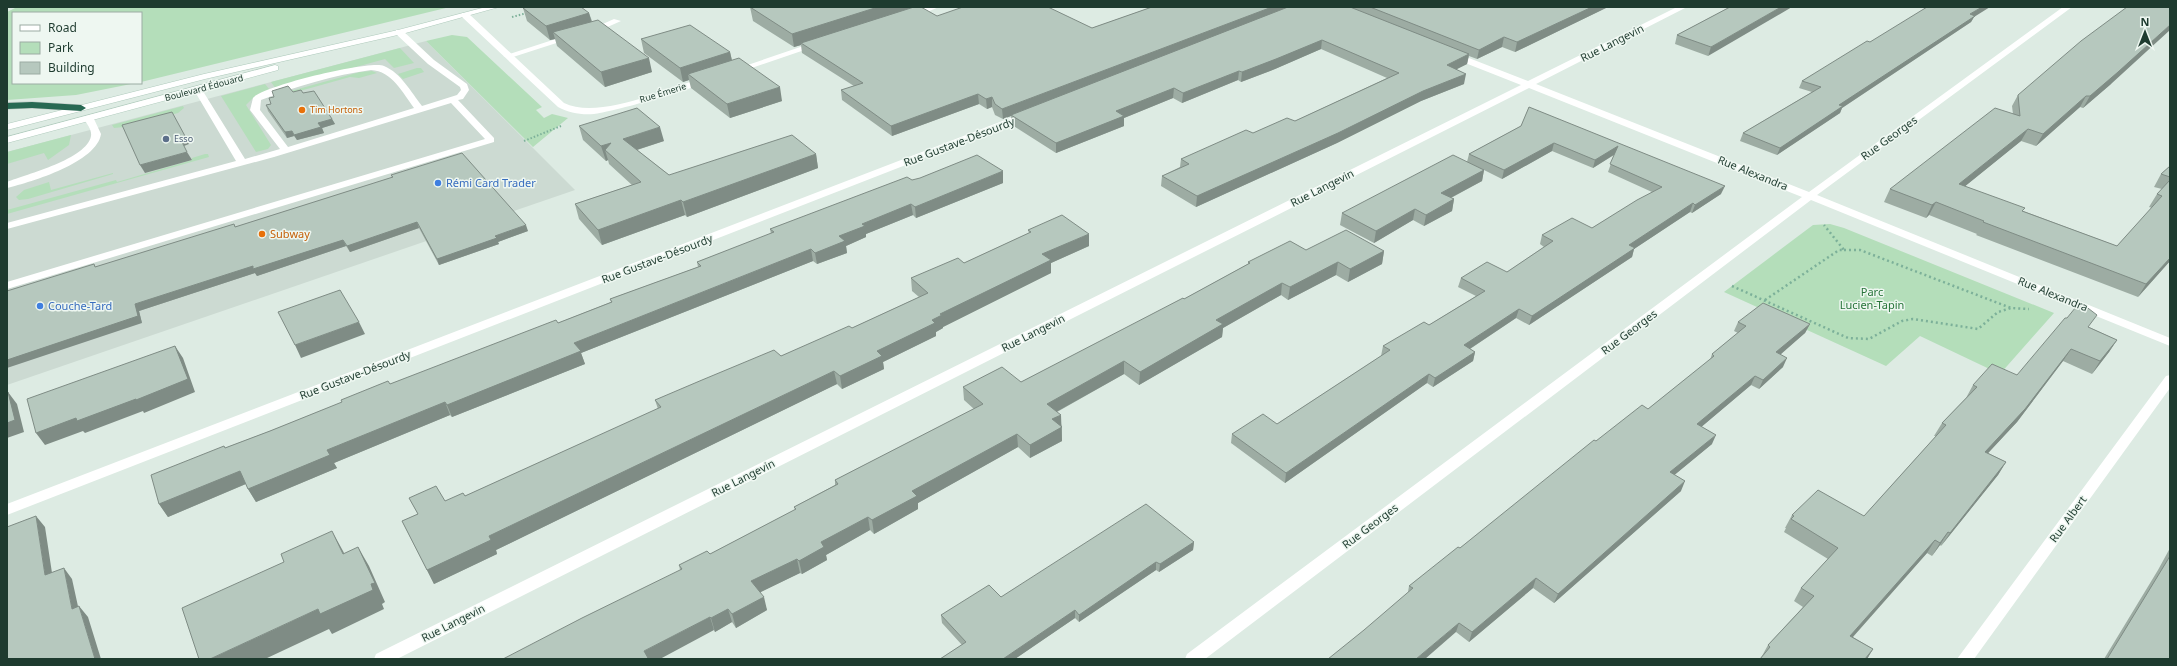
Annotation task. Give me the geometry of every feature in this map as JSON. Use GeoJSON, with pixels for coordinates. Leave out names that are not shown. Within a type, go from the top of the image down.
{"type":"FeatureCollection","features":[{"type":"Feature","properties":{"kind":"highway"},"geometry":{"type":"LineString","coordinates":[[7,106],[81,108]]}},
{"type":"Feature","properties":{"kind":"street","name":"Boulevard Édouard"},"geometry":{"type":"LineString","coordinates":[[7,127],[204,77],[399,32],[495,7]]}},
{"type":"Feature","properties":{"kind":"street"},"geometry":{"type":"LineString","coordinates":[[905,17],[935,7]]}},
{"type":"Feature","properties":{"kind":"street","name":"Rue Langevin"},"geometry":{"type":"LineString","coordinates":[[382,659],[1683,7]]}},
{"type":"Feature","properties":{"kind":"street","name":"Rue Georges"},"geometry":{"type":"LineString","coordinates":[[1193,659],[1810,196],[2068,7]]}},
{"type":"Feature","properties":{"kind":"street","name":"Rue Émerie"},"geometry":{"type":"LineString","coordinates":[[465,15],[562,104],[582,111],[612,109],[712,78]]}},
{"type":"Feature","properties":{"kind":"street"},"geometry":{"type":"LineString","coordinates":[[508,56],[604,28],[617,21]]}},
{"type":"Feature","properties":{"kind":"street","name":"Boulevard Édouard"},"geometry":{"type":"LineString","coordinates":[[7,140],[198,90],[399,32]]}},
{"type":"Feature","properties":{"kind":"street"},"geometry":{"type":"LineString","coordinates":[[7,226],[242,163],[453,100],[463,94],[464,86],[431,62],[399,32]]}},
{"type":"Feature","properties":{"kind":"street"},"geometry":{"type":"LineString","coordinates":[[727,73],[824,42]]}},
{"type":"Feature","properties":{"kind":"street","name":"Rue Alexandra"},"geometry":{"type":"LineString","coordinates":[[1448,53],[1810,196],[2170,342]]}},
{"type":"Feature","properties":{"kind":"street"},"geometry":{"type":"LineString","coordinates":[[286,150],[255,110],[257,98],[275,91],[361,68],[379,68],[389,73],[420,110]]}},
{"type":"Feature","properties":{"kind":"street"},"geometry":{"type":"LineString","coordinates":[[198,90],[242,163]]}},
{"type":"Feature","properties":{"kind":"street"},"geometry":{"type":"LineString","coordinates":[[7,286],[491,140],[453,100]]}},
{"type":"Feature","properties":{"kind":"street","name":"Rue Gustave-Désourdy"},"geometry":{"type":"LineString","coordinates":[[7,510],[1038,111]]}},
{"type":"Feature","properties":{"kind":"street"},"geometry":{"type":"LineString","coordinates":[[7,185],[69,162],[87,150],[96,138],[96,133],[89,119]]}},
{"type":"Feature","properties":{"kind":"street","name":"Rue Albert"},"geometry":{"type":"LineString","coordinates":[[1965,659],[2170,379]]}},
{"type":"Feature","properties":{"kind":"path"},"geometry":{"type":"LineString","coordinates":[[506,19],[528,13]]}},
{"type":"Feature","properties":{"kind":"path"},"geometry":{"type":"LineString","coordinates":[[524,141],[553,131],[566,123]]}},
{"type":"Feature","properties":{"kind":"path"},"geometry":{"type":"LineString","coordinates":[[1823,223],[1844,250]]}},
{"type":"Feature","properties":{"kind":"path"},"geometry":{"type":"LineString","coordinates":[[1732,286],[1765,301],[1848,338],[1860,340],[1870,339],[1902,321],[1913,319],[1978,329],[1998,312],[2011,308],[1860,250],[1839,250],[1765,301]]}},
{"type":"Feature","properties":{"kind":"shaded area"},"geometry":{"type":"Polygon","coordinates":[[[426,41],[575,190],[7,385],[7,152],[426,41]]]}},
{"type":"Feature","properties":{"kind":"green space"},"geometry":{"type":"Polygon","coordinates":[[[17,7],[450,7],[142,82],[142,12],[12,12],[12,84],[131,84],[76,95],[7,100],[7,12],[17,7]]]}},
{"type":"Feature","properties":{"kind":"green space"},"geometry":{"type":"Polygon","coordinates":[[[452,35],[467,37],[542,107],[536,110],[544,118],[552,114],[568,118],[533,147],[426,41],[452,35]]]}},
{"type":"Feature","properties":{"kind":"green space"},"geometry":{"type":"Polygon","coordinates":[[[400,48],[414,63],[394,68],[385,59],[276,89],[271,82],[400,48]]]}},
{"type":"Feature","properties":{"kind":"green space"},"geometry":{"type":"Polygon","coordinates":[[[421,68],[424,72],[403,79],[398,74],[421,68]]]}},
{"type":"Feature","properties":{"kind":"green space"},"geometry":{"type":"Polygon","coordinates":[[[372,71],[377,73],[359,78],[350,77],[282,96],[280,94],[360,72],[372,71]]]}},
{"type":"Feature","properties":{"kind":"green space"},"geometry":{"type":"Polygon","coordinates":[[[265,84],[270,90],[254,97],[246,105],[271,145],[268,149],[256,152],[221,96],[265,84]]]}},
{"type":"Feature","properties":{"kind":"green space"},"geometry":{"type":"Polygon","coordinates":[[[183,106],[184,108],[178,113],[124,127],[114,128],[112,125],[183,106]]]}},
{"type":"Feature","properties":{"kind":"green space"},"geometry":{"type":"Polygon","coordinates":[[[71,135],[69,145],[48,160],[44,153],[7,164],[7,152],[71,135]]]}},
{"type":"Feature","properties":{"kind":"green space"},"geometry":{"type":"Polygon","coordinates":[[[208,154],[209,157],[7,214],[7,210],[116,180],[117,182],[192,160],[192,158],[208,154]]]}},
{"type":"Feature","properties":{"kind":"green space"},"geometry":{"type":"Polygon","coordinates":[[[113,173],[28,199],[19,200],[16,197],[24,190],[49,182],[51,190],[113,173]]]}},
{"type":"Feature","properties":{"kind":"green space","name":"Parc Lucien-Tapin"},"geometry":{"type":"Polygon","coordinates":[[[1830,224],[1844,228],[2054,313],[2000,374],[1920,336],[1886,366],[1724,292],[1813,225],[1830,224]]]}},
{"type":"Feature","properties":{"kind":"building"},"geometry":{"type":"Polygon","coordinates":[[[581,7],[589,13],[546,26],[523,8],[581,7]]]}},
{"type":"Feature","properties":{"kind":"building"},"geometry":{"type":"Polygon","coordinates":[[[750,7],[878,7],[792,34],[750,7]]]}},
{"type":"Feature","properties":{"kind":"building"},"geometry":{"type":"Polygon","coordinates":[[[914,7],[921,7],[937,16],[963,7],[1048,7],[1092,28],[1152,7],[1272,7],[1002,109],[995,104],[992,97],[986,99],[978,94],[891,126],[841,90],[863,83],[801,43],[914,7]]]}},
{"type":"Feature","properties":{"kind":"building"},"geometry":{"type":"Polygon","coordinates":[[[1288,7],[1350,7],[1469,54],[1447,65],[1466,74],[1423,91],[1338,133],[1197,196],[1162,176],[1189,164],[1181,159],[1246,130],[1253,133],[1287,118],[1295,121],[1399,73],[1322,40],[1242,72],[1239,71],[1183,93],[1174,88],[1116,111],[1124,116],[1056,143],[1011,115],[1288,7]]]}},
{"type":"Feature","properties":{"kind":"building"},"geometry":{"type":"Polygon","coordinates":[[[1370,7],[1592,7],[1517,42],[1504,37],[1479,50],[1370,7]]]}},
{"type":"Feature","properties":{"kind":"building"},"geometry":{"type":"Polygon","coordinates":[[[1730,7],[1781,7],[1711,47],[1677,35],[1730,7]]]}},
{"type":"Feature","properties":{"kind":"building"},"geometry":{"type":"Polygon","coordinates":[[[1927,7],[1982,7],[1970,14],[1975,16],[1839,105],[1843,106],[1780,148],[1743,133],[1821,87],[1802,81],[1867,41],[1870,42],[1927,7]]]}},
{"type":"Feature","properties":{"kind":"building"},"geometry":{"type":"Polygon","coordinates":[[[2127,7],[2170,7],[2170,25],[2118,72],[2090,96],[2086,96],[2043,134],[2028,129],[1959,184],[2025,208],[2022,211],[2117,246],[2162,196],[2157,194],[2170,180],[2170,258],[2146,284],[1983,222],[1984,221],[1936,202],[1932,205],[1890,189],[1995,108],[2020,116],[2018,95],[2081,41],[2127,7]]]}},
{"type":"Feature","properties":{"kind":"building"},"geometry":{"type":"Polygon","coordinates":[[[598,20],[649,58],[601,72],[553,32],[598,20]]]}},
{"type":"Feature","properties":{"kind":"building"},"geometry":{"type":"Polygon","coordinates":[[[690,25],[730,52],[680,68],[641,39],[690,25]]]}},
{"type":"Feature","properties":{"kind":"building"},"geometry":{"type":"Polygon","coordinates":[[[739,58],[780,87],[727,104],[688,74],[739,58]]]}},
{"type":"Feature","properties":{"kind":"building"},"geometry":{"type":"Polygon","coordinates":[[[288,86],[293,92],[301,90],[303,93],[314,91],[332,119],[318,123],[321,127],[294,135],[292,131],[285,132],[266,105],[271,104],[269,98],[274,97],[272,91],[288,86]]]}},
{"type":"Feature","properties":{"kind":"building"},"geometry":{"type":"Polygon","coordinates":[[[1529,107],[1725,186],[1695,205],[1693,203],[1629,245],[1635,248],[1532,316],[1519,309],[1464,345],[1475,352],[1435,378],[1429,374],[1286,473],[1232,434],[1263,414],[1277,424],[1390,350],[1383,346],[1424,322],[1429,325],[1485,291],[1461,278],[1487,262],[1507,272],[1553,241],[1542,235],[1572,218],[1592,228],[1637,200],[1662,187],[1610,164],[1618,146],[1595,160],[1554,143],[1504,170],[1469,154],[1521,126],[1529,107]]]}},
{"type":"Feature","properties":{"kind":"building"},"geometry":{"type":"Polygon","coordinates":[[[637,108],[660,127],[623,139],[669,175],[792,135],[816,154],[683,202],[681,200],[598,230],[575,204],[641,182],[605,150],[611,143],[601,146],[579,126],[637,108]]]}},
{"type":"Feature","properties":{"kind":"building"},"geometry":{"type":"Polygon","coordinates":[[[172,112],[185,136],[180,138],[187,152],[140,165],[122,125],[172,112]]]}},
{"type":"Feature","properties":{"kind":"building"},"geometry":{"type":"Polygon","coordinates":[[[462,153],[526,225],[495,236],[497,238],[437,259],[417,222],[347,246],[343,240],[253,269],[253,266],[135,304],[138,316],[7,360],[7,291],[94,264],[95,267],[234,224],[235,227],[393,177],[391,175],[462,153]]]}},
{"type":"Feature","properties":{"kind":"building"},"geometry":{"type":"Polygon","coordinates":[[[977,155],[1003,171],[915,207],[911,204],[862,224],[865,226],[839,236],[845,241],[815,253],[811,249],[574,343],[581,351],[447,405],[445,402],[327,450],[330,455],[248,489],[240,471],[159,504],[151,475],[224,446],[225,448],[270,431],[342,402],[341,400],[388,381],[390,384],[556,320],[558,323],[612,302],[610,299],[701,266],[697,262],[774,232],[770,229],[907,177],[912,180],[920,178],[977,155]]]}},
{"type":"Feature","properties":{"kind":"building"},"geometry":{"type":"Polygon","coordinates":[[[1453,155],[1484,170],[1441,193],[1454,199],[1426,215],[1415,209],[1376,231],[1342,213],[1453,155]]]}},
{"type":"Feature","properties":{"kind":"building"},"geometry":{"type":"Polygon","coordinates":[[[2170,166],[2170,177],[2161,174],[2170,166]]]}},
{"type":"Feature","properties":{"kind":"building"},"geometry":{"type":"Polygon","coordinates":[[[1062,215],[1089,234],[1042,254],[1051,260],[940,314],[942,315],[932,320],[935,323],[877,351],[882,356],[840,376],[834,371],[489,536],[491,540],[427,570],[402,521],[418,514],[409,498],[436,486],[445,501],[463,493],[465,496],[661,407],[655,400],[774,350],[781,356],[849,326],[852,328],[928,293],[911,278],[958,258],[964,263],[1031,232],[1028,230],[1062,215]]]}},
{"type":"Feature","properties":{"kind":"building"},"geometry":{"type":"Polygon","coordinates":[[[1346,230],[1384,251],[1350,269],[1338,262],[1290,287],[1282,283],[1216,320],[1223,324],[1140,372],[1124,361],[1047,404],[1061,415],[1052,419],[1062,427],[1030,445],[1017,434],[912,491],[917,496],[872,520],[868,517],[821,542],[824,547],[799,561],[797,559],[751,581],[764,597],[732,614],[728,609],[711,618],[710,617],[644,651],[648,658],[503,659],[682,569],[679,565],[707,551],[710,554],[796,509],[794,507],[838,484],[835,480],[983,404],[963,387],[1002,367],[1021,382],[1183,298],[1184,299],[1250,263],[1248,262],[1290,241],[1306,250],[1346,230]]]}},
{"type":"Feature","properties":{"kind":"building"},"geometry":{"type":"Polygon","coordinates":[[[340,290],[359,322],[295,345],[278,312],[340,290]]]}},
{"type":"Feature","properties":{"kind":"building"},"geometry":{"type":"Polygon","coordinates":[[[2080,302],[2097,315],[2088,327],[2117,340],[2100,361],[2071,349],[2025,409],[1985,452],[2006,462],[1950,533],[1948,532],[1940,543],[1935,540],[1850,636],[1873,649],[1865,659],[1760,659],[1770,647],[1768,645],[1814,596],[1801,588],[1838,548],[1791,519],[1794,516],[1792,515],[1818,490],[1864,516],[1946,425],[1942,423],[1977,387],[1973,385],[1992,364],[2017,375],[2080,302]]]}},
{"type":"Feature","properties":{"kind":"building"},"geometry":{"type":"Polygon","coordinates":[[[1763,303],[1810,324],[1776,352],[1787,358],[1763,380],[1755,376],[1697,424],[1716,435],[1670,472],[1685,481],[1558,594],[1536,578],[1472,632],[1459,623],[1416,659],[1328,659],[1413,588],[1409,586],[1458,547],[1460,548],[1594,440],[1596,441],[1642,405],[1648,409],[1714,356],[1712,354],[1746,326],[1738,322],[1763,303]]]}},
{"type":"Feature","properties":{"kind":"building"},"geometry":{"type":"Polygon","coordinates":[[[175,346],[188,379],[136,400],[77,421],[76,418],[36,433],[27,399],[175,346]]]}},
{"type":"Feature","properties":{"kind":"building"},"geometry":{"type":"Polygon","coordinates":[[[7,392],[15,420],[7,423],[7,392]]]}},
{"type":"Feature","properties":{"kind":"building"},"geometry":{"type":"Polygon","coordinates":[[[1146,504],[1194,542],[1160,564],[1156,562],[1079,615],[1075,610],[1003,659],[940,659],[966,642],[941,615],[989,585],[1001,597],[1146,504]]]}},
{"type":"Feature","properties":{"kind":"building"},"geometry":{"type":"Polygon","coordinates":[[[36,516],[45,575],[64,568],[72,609],[79,606],[95,659],[7,659],[7,527],[36,516]]]}},
{"type":"Feature","properties":{"kind":"building"},"geometry":{"type":"Polygon","coordinates":[[[332,531],[343,554],[358,547],[375,583],[371,584],[373,590],[320,614],[318,609],[210,659],[199,659],[182,608],[284,562],[281,554],[332,531]]]}},
{"type":"Feature","properties":{"kind":"building"},"geometry":{"type":"Polygon","coordinates":[[[2170,556],[2170,659],[2107,659],[2170,556]]]}},
{"type":"Feature","properties":{"kind":"place","name":"Tim Hortons"},"geometry":{"type":"Point","coordinates":[302,110]}},
{"type":"Feature","properties":{"kind":"place","name":"Esso"},"geometry":{"type":"Point","coordinates":[166,139]}},
{"type":"Feature","properties":{"kind":"place","name":"Rémi Card Trader"},"geometry":{"type":"Point","coordinates":[438,183]}},
{"type":"Feature","properties":{"kind":"place","name":"Subway"},"geometry":{"type":"Point","coordinates":[262,234]}},
{"type":"Feature","properties":{"kind":"place","name":"Couche-Tard"},"geometry":{"type":"Point","coordinates":[40,306]}}]}
